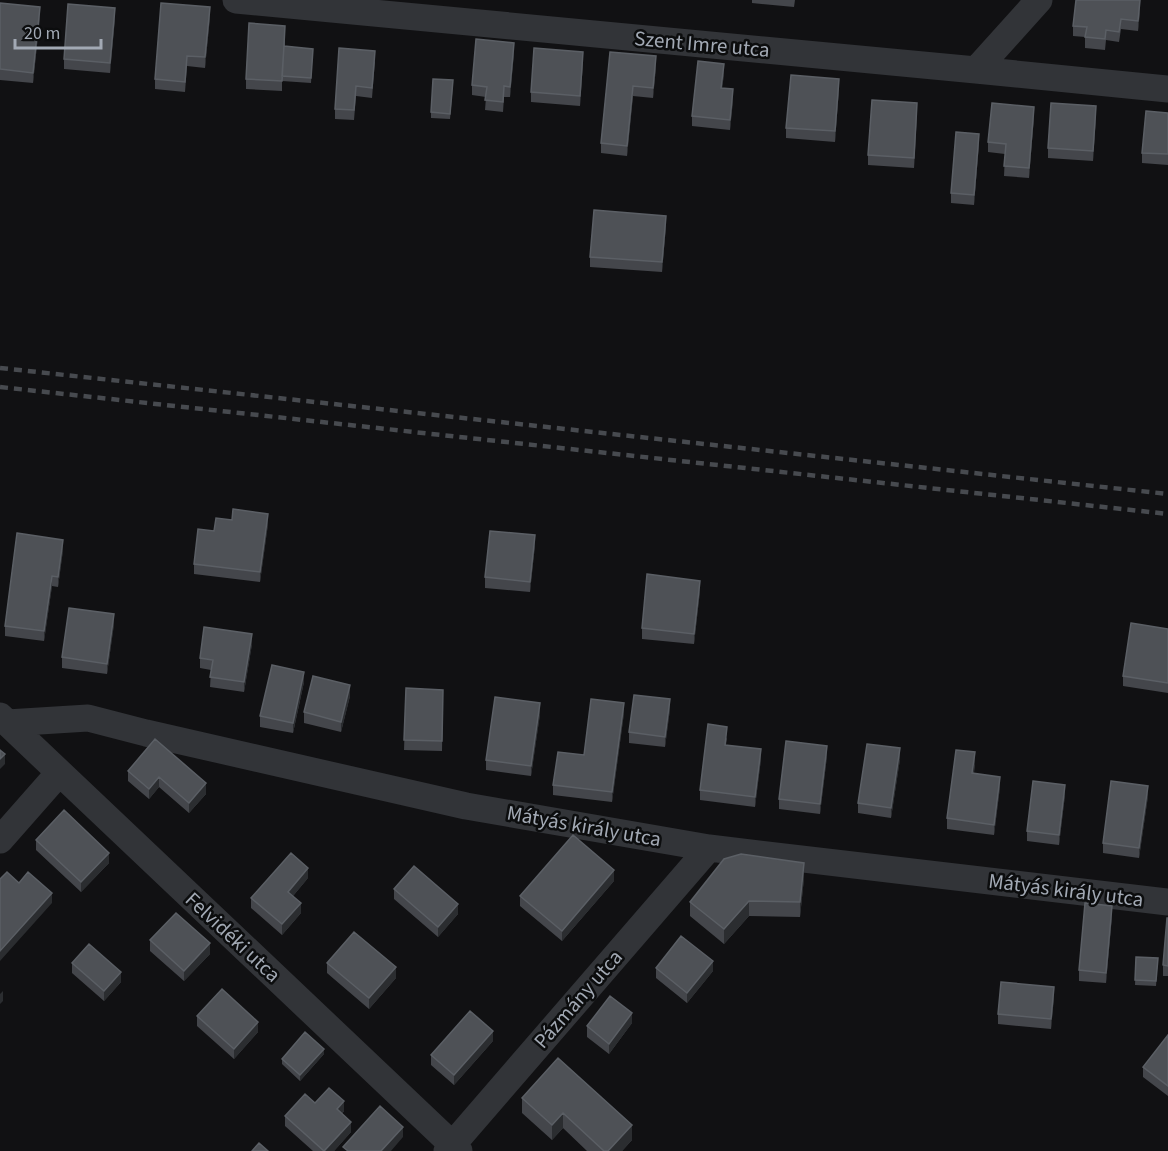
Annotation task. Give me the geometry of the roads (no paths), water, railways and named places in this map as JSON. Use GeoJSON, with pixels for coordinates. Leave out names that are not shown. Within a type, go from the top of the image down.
{"type":"FeatureCollection","features":[{"type":"Feature","properties":{"kind":"street","name":"Szent Imre utca"},"geometry":{"type":"LineString","coordinates":[[244,0],[1168,89]]}},
{"type":"Feature","properties":{"kind":"street"},"geometry":{"type":"LineString","coordinates":[[976,69],[1039,0]]}},
{"type":"Feature","properties":{"kind":"street","name":"Mátyás király utca"},"geometry":{"type":"LineString","coordinates":[[4,720],[88,718],[466,806],[710,848],[1168,902]]}},
{"type":"Feature","properties":{"kind":"street","name":"Felvidéki utca"},"geometry":{"type":"LineString","coordinates":[[4,720],[453,1149]]}},
{"type":"Feature","properties":{"kind":"street"},"geometry":{"type":"LineString","coordinates":[[0,840],[59,773]]}},
{"type":"Feature","properties":{"kind":"street","name":"Pázmány utca"},"geometry":{"type":"LineString","coordinates":[[453,1149],[710,848]]}},
{"type":"Feature","properties":{"kind":"railway"},"geometry":{"type":"LineString","coordinates":[[0,368],[1168,494]]}},
{"type":"Feature","properties":{"kind":"railway"},"geometry":{"type":"LineString","coordinates":[[0,387],[1168,514]]}}]}
